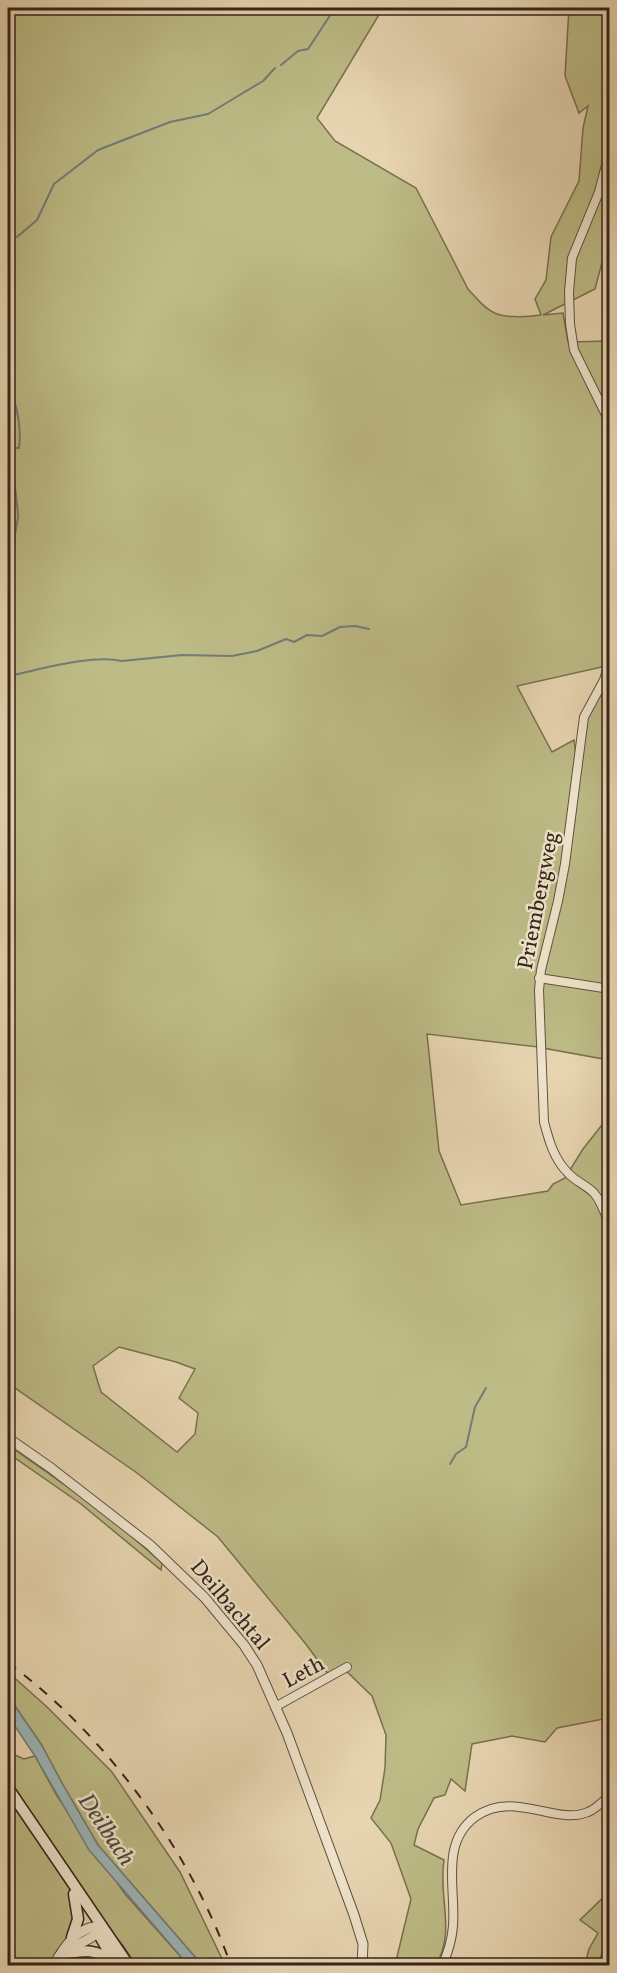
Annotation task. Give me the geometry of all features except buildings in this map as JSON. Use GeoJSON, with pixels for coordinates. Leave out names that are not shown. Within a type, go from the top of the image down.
{"type":"FeatureCollection","features":[{"type":"Feature","properties":{"kind":"main road"},"geometry":{"type":"LineString","coordinates":[[8,1788],[60,1865],[98,1928],[117,1965]]}},
{"type":"Feature","properties":{"kind":"main road"},"geometry":{"type":"LineString","coordinates":[[60,1865],[74,1894],[98,1928],[129,1965]]}},
{"type":"Feature","properties":{"kind":"main road"},"geometry":{"type":"LineString","coordinates":[[72,1937],[78,1919],[74,1894]]}},
{"type":"Feature","properties":{"kind":"main road"},"geometry":{"type":"LineString","coordinates":[[62,1954],[89,1950],[104,1955],[117,1965]]}},
{"type":"Feature","properties":{"kind":"street"},"geometry":{"type":"LineString","coordinates":[[609,130],[606,165],[599,192],[572,258],[570,303],[574,350],[609,423]]}},
{"type":"Feature","properties":{"kind":"street","name":"Priembergweg"},"geometry":{"type":"LineString","coordinates":[[609,563],[607,577],[609,667],[584,717],[562,880],[539,978],[544,1122],[548,1138],[556,1158],[568,1173],[595,1194],[601,1203],[609,1227]]}},
{"type":"Feature","properties":{"kind":"street"},"geometry":{"type":"LineString","coordinates":[[539,978],[609,989]]}},
{"type":"Feature","properties":{"kind":"street","name":"Deilbachtal"},"geometry":{"type":"LineString","coordinates":[[8,1438],[51,1468],[150,1545],[205,1598],[257,1665],[301,1771],[362,1937],[362,1965]]}},
{"type":"Feature","properties":{"kind":"street","name":"Leth"},"geometry":{"type":"LineString","coordinates":[[275,1707],[347,1667]]}},
{"type":"Feature","properties":{"kind":"street"},"geometry":{"type":"LineString","coordinates":[[442,1965],[449,1947],[453,1924],[453,1856],[460,1835],[470,1822],[490,1809],[504,1807],[532,1808],[561,1814],[584,1814],[595,1808],[609,1795]]}},
{"type":"Feature","properties":{"kind":"street"},"geometry":{"type":"LineString","coordinates":[[53,1965],[72,1937],[98,1928]]}},
{"type":"Feature","properties":{"kind":"street"},"geometry":{"type":"LineString","coordinates":[[62,1954],[92,1937],[98,1928]]}},
{"type":"Feature","properties":{"kind":"shaded area"},"geometry":{"type":"Polygon","coordinates":[[[8,8],[383,8],[317,118],[335,141],[416,188],[468,289],[493,312],[519,317],[541,315],[535,299],[546,280],[551,237],[579,181],[583,128],[588,106],[579,113],[565,76],[569,8],[609,8],[609,236],[595,289],[543,315],[563,313],[568,342],[609,341],[610,556],[604,579],[610,660],[609,1060],[543,1048],[542,975],[560,908],[585,717],[606,666],[517,686],[552,752],[574,740],[577,761],[554,913],[540,960],[538,1047],[427,1034],[439,1151],[461,1205],[548,1191],[553,1184],[565,1178],[583,1149],[609,1116],[609,1718],[557,1728],[545,1742],[512,1736],[472,1744],[465,1791],[451,1779],[445,1795],[434,1798],[418,1829],[414,1845],[444,1860],[443,1887],[446,1927],[442,1952],[436,1965],[395,1965],[411,1899],[391,1843],[371,1818],[380,1800],[385,1768],[386,1735],[372,1696],[342,1667],[328,1674],[218,1537],[137,1473],[8,1383],[8,8]],[[119,1347],[93,1366],[101,1392],[177,1452],[195,1434],[198,1413],[179,1398],[195,1369],[119,1347]]]}},
{"type":"Feature","properties":{"kind":"shaded area"},"geometry":{"type":"Polygon","coordinates":[[[8,1445],[106,1514],[162,1563],[161,1570],[81,1504],[8,1453],[8,1445]]]}},
{"type":"Feature","properties":{"kind":"shaded area"},"geometry":{"type":"Polygon","coordinates":[[[8,1672],[47,1707],[112,1772],[180,1872],[225,1965],[202,1965],[98,1845],[41,1744],[8,1696],[8,1672]]]}},
{"type":"Feature","properties":{"kind":"shaded area"},"geometry":{"type":"Polygon","coordinates":[[[8,1752],[24,1759],[35,1756],[57,1796],[125,1894],[188,1965],[136,1965],[77,1889],[72,1935],[52,1965],[8,1965],[8,1752]]]}},
{"type":"Feature","properties":{"kind":"shaded area"},"geometry":{"type":"Polygon","coordinates":[[[609,1892],[609,1965],[585,1965],[589,1949],[598,1933],[580,1920],[609,1892]]]}},
{"type":"Feature","properties":{"kind":"shaded area"},"geometry":{"type":"Polygon","coordinates":[[[92,1955],[104,1960],[108,1965],[59,1966],[67,1956],[92,1955]]]}},
{"type":"Feature","properties":{"kind":"water"},"geometry":{"type":"Polygon","coordinates":[[[8,1696],[41,1744],[98,1845],[202,1965],[188,1965],[89,1850],[35,1756],[8,1716],[8,1696]]]}},
{"type":"Feature","properties":{"kind":"waterway"},"geometry":{"type":"LineString","coordinates":[[281,65],[298,51],[308,49],[335,8]]}},
{"type":"Feature","properties":{"kind":"waterway"},"geometry":{"type":"LineString","coordinates":[[17,237],[37,220],[54,184],[98,150],[170,122],[208,114],[263,81],[275,68]]}},
{"type":"Feature","properties":{"kind":"waterway"},"geometry":{"type":"LineString","coordinates":[[8,382],[18,414],[20,431],[19,448],[15,448],[13,463],[18,517],[12,567],[8,569]]}},
{"type":"Feature","properties":{"kind":"waterway"},"geometry":{"type":"LineString","coordinates":[[8,676],[80,661],[109,659],[122,661],[182,655],[232,656],[257,651],[286,639],[294,642],[307,635],[322,636],[340,627],[355,626],[369,629]]}},
{"type":"Feature","properties":{"kind":"waterway"},"geometry":{"type":"LineString","coordinates":[[450,1464],[456,1454],[466,1447],[475,1407],[486,1388]]}},
{"type":"Feature","properties":{"kind":"waterway"},"geometry":{"type":"LineString","coordinates":[[594,1966],[600,1959],[610,1932]]}},
{"type":"Feature","properties":{"kind":"railway"},"geometry":{"type":"LineString","coordinates":[[8,1663],[44,1691],[78,1724],[141,1798],[169,1839],[193,1881],[214,1923],[231,1966]]}},
{"type":"Feature","properties":{"kind":"water label","name":"Deilbach"},"geometry":{"type":"Point","coordinates":[107,1829]}}]}
